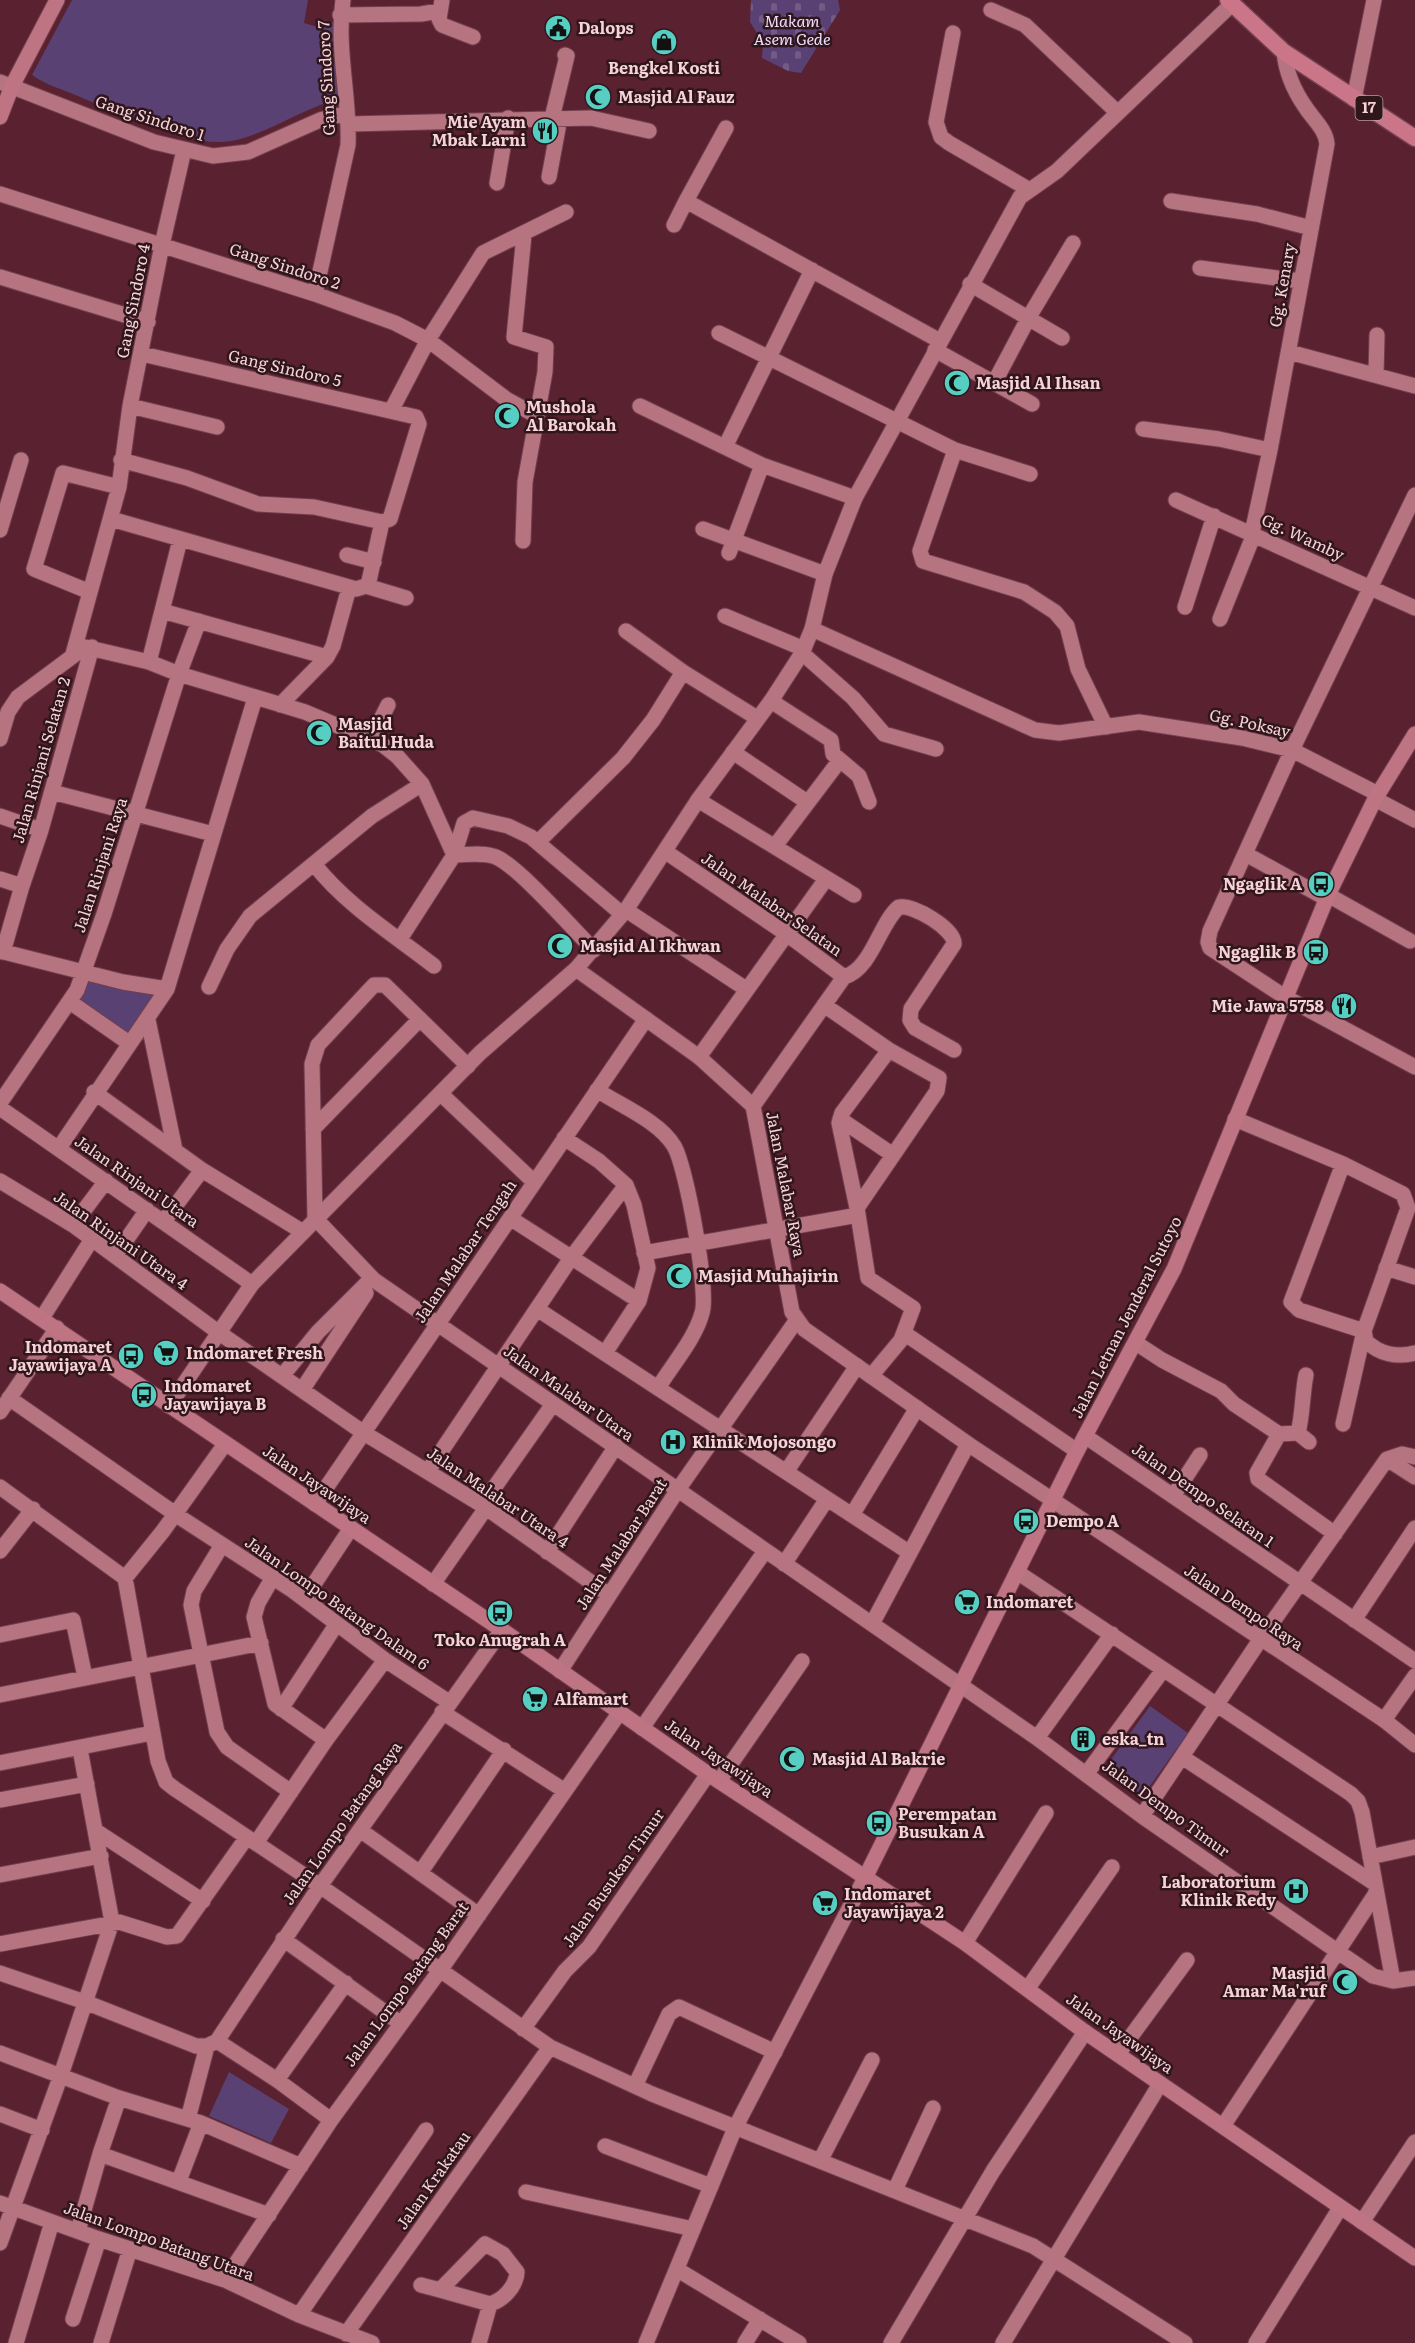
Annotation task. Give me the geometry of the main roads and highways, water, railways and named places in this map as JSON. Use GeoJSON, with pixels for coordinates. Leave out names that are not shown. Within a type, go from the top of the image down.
{"type":"FeatureCollection","features":[{"type":"Feature","properties":{"kind":"highway","name":"17"},"geometry":{"type":"LineString","coordinates":[[1230,2],[1284,52],[1415,138]]}},
{"type":"Feature","properties":{"kind":"main road"},"geometry":{"type":"LineString","coordinates":[[0,117],[6,84],[57,0]]}},
{"type":"Feature","properties":{"kind":"main road","name":"Jalan Letnan Jenderal Sutoyo"},"geometry":{"type":"LineString","coordinates":[[866,1876],[1053,1498],[1136,1343],[1184,1247],[1328,897],[1377,797],[1415,734]]}},
{"type":"Feature","properties":{"kind":"main road","name":"Jalan Jayawijaya"},"geometry":{"type":"LineString","coordinates":[[0,1291],[502,1630],[714,1778],[866,1876],[1028,1988],[1085,2032],[1415,2258]]}},
{"type":"Feature","properties":{"kind":"place","name":"Dalops"},"geometry":{"type":"Point","coordinates":[558,28]}},
{"type":"Feature","properties":{"kind":"place","name":"Bengkel Kosti"},"geometry":{"type":"Point","coordinates":[664,42]}},
{"type":"Feature","properties":{"kind":"place","name":"Masjid Al Fauz"},"geometry":{"type":"Point","coordinates":[598,97]}},
{"type":"Feature","properties":{"kind":"place","name":"Mie Ayam Mbak Larni"},"geometry":{"type":"Point","coordinates":[545,131]}},
{"type":"Feature","properties":{"kind":"place","name":"Masjid Al Ihsan"},"geometry":{"type":"Point","coordinates":[957,383]}},
{"type":"Feature","properties":{"kind":"place","name":"Mushola Al Barokah"},"geometry":{"type":"Point","coordinates":[507,416]}},
{"type":"Feature","properties":{"kind":"place","name":"Masjid Baitul Huda"},"geometry":{"type":"Point","coordinates":[319,733]}},
{"type":"Feature","properties":{"kind":"place","name":"Ngaglik A"},"geometry":{"type":"Point","coordinates":[1321,884]}},
{"type":"Feature","properties":{"kind":"place","name":"Masjid Al Ikhwan"},"geometry":{"type":"Point","coordinates":[560,946]}},
{"type":"Feature","properties":{"kind":"place","name":"Ngaglik B"},"geometry":{"type":"Point","coordinates":[1316,952]}},
{"type":"Feature","properties":{"kind":"place","name":"Mie Jawa 5758"},"geometry":{"type":"Point","coordinates":[1344,1006]}},
{"type":"Feature","properties":{"kind":"place","name":"Masjid Muhajirin"},"geometry":{"type":"Point","coordinates":[679,1276]}},
{"type":"Feature","properties":{"kind":"place","name":"Indomaret Fresh"},"geometry":{"type":"Point","coordinates":[166,1353]}},
{"type":"Feature","properties":{"kind":"place","name":"Indomaret Jayawijaya A"},"geometry":{"type":"Point","coordinates":[131,1356]}},
{"type":"Feature","properties":{"kind":"place","name":"Indomaret Jayawijaya B"},"geometry":{"type":"Point","coordinates":[144,1395]}},
{"type":"Feature","properties":{"kind":"place","name":"Klinik Mojosongo"},"geometry":{"type":"Point","coordinates":[673,1442]}},
{"type":"Feature","properties":{"kind":"place","name":"Dempo A"},"geometry":{"type":"Point","coordinates":[1026,1521]}},
{"type":"Feature","properties":{"kind":"place","name":"Indomaret"},"geometry":{"type":"Point","coordinates":[967,1602]}},
{"type":"Feature","properties":{"kind":"place","name":"Toko Anugrah A"},"geometry":{"type":"Point","coordinates":[500,1613]}},
{"type":"Feature","properties":{"kind":"place","name":"Alfamart"},"geometry":{"type":"Point","coordinates":[535,1699]}},
{"type":"Feature","properties":{"kind":"place","name":"eska_tn"},"geometry":{"type":"Point","coordinates":[1083,1739]}},
{"type":"Feature","properties":{"kind":"place","name":"Masjid Al Bakrie"},"geometry":{"type":"Point","coordinates":[792,1759]}},
{"type":"Feature","properties":{"kind":"place","name":"Perempatan Busukan A"},"geometry":{"type":"Point","coordinates":[879,1823]}},
{"type":"Feature","properties":{"kind":"place","name":"Laboratorium Klinik Redy"},"geometry":{"type":"Point","coordinates":[1296,1891]}},
{"type":"Feature","properties":{"kind":"place","name":"Indomaret Jayawijaya 2"},"geometry":{"type":"Point","coordinates":[825,1903]}},
{"type":"Feature","properties":{"kind":"place","name":"Masjid Amar Ma'ruf"},"geometry":{"type":"Point","coordinates":[1345,1982]}},
{"type":"Feature","properties":{"kind":"park label","name":"Makam Asem Gede"},"geometry":{"type":"Point","coordinates":[792,30]}}]}
